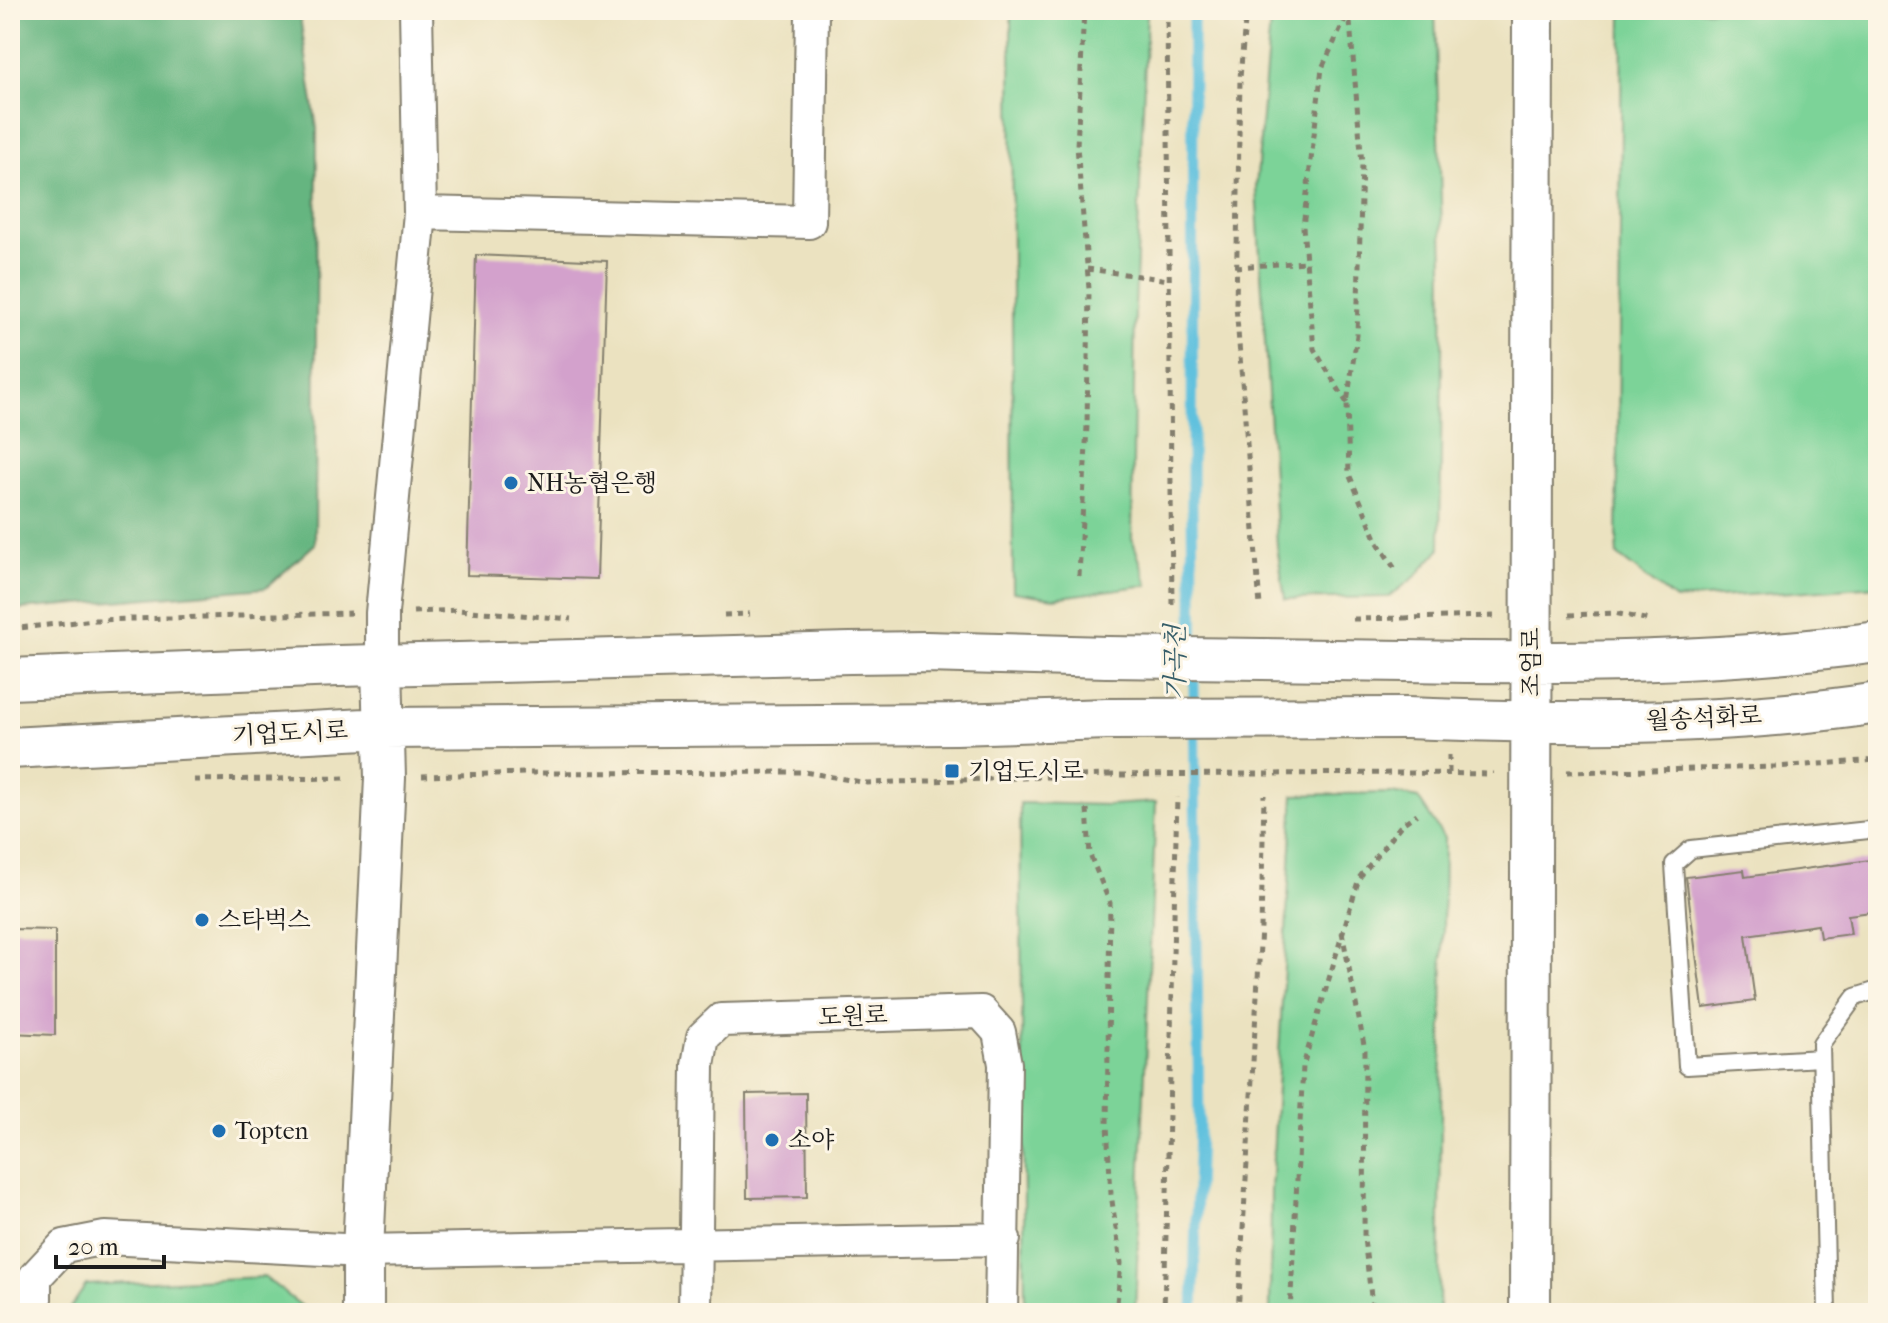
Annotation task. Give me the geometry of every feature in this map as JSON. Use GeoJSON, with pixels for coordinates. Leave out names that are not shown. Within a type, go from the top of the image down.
{"type":"FeatureCollection","features":[{"type":"Feature","properties":{"kind":"street"},"geometry":{"type":"LineString","coordinates":[[363,1313],[363,1251],[385,778],[382,613],[420,213],[416,10]]}},
{"type":"Feature","properties":{"kind":"street"},"geometry":{"type":"LineString","coordinates":[[420,213],[809,222],[812,10]]}},
{"type":"Feature","properties":{"kind":"street","name":"조엄로"},"geometry":{"type":"LineString","coordinates":[[1530,1313],[1533,10]]}},
{"type":"Feature","properties":{"kind":"street"},"geometry":{"type":"LineString","coordinates":[[10,679],[382,665],[926,652],[1614,662],[1803,652],[1878,642]]}},
{"type":"Feature","properties":{"kind":"street","name":"월송석화로"},"geometry":{"type":"LineString","coordinates":[[1530,722],[1613,722],[1818,712],[1878,703]]}},
{"type":"Feature","properties":{"kind":"street","name":"기업도시로"},"geometry":{"type":"LineString","coordinates":[[10,748],[384,728],[940,725],[1108,719],[1406,718],[1530,722]]}},
{"type":"Feature","properties":{"kind":"street","name":"도원로"},"geometry":{"type":"LineString","coordinates":[[695,1313],[698,1065],[703,1037],[721,1020],[981,1012],[999,1032],[1005,1064],[1001,1313]]}},
{"type":"Feature","properties":{"kind":"street"},"geometry":{"type":"LineString","coordinates":[[35,1313],[35,1277],[64,1246],[105,1238],[363,1251],[1004,1239]]}},
{"type":"Feature","properties":{"kind":"lane"},"geometry":{"type":"LineString","coordinates":[[1821,1058],[1687,1066],[1674,864],[1691,849],[1878,829]]}},
{"type":"Feature","properties":{"kind":"lane"},"geometry":{"type":"LineString","coordinates":[[1827,1313],[1821,1044],[1855,997],[1878,990]]}},
{"type":"Feature","properties":{"kind":"path"},"geometry":{"type":"LineString","coordinates":[[1079,576],[1087,426],[1087,269],[1077,146],[1084,10]]}},
{"type":"Feature","properties":{"kind":"path"},"geometry":{"type":"LineString","coordinates":[[1167,10],[1172,608]]}},
{"type":"Feature","properties":{"kind":"path"},"geometry":{"type":"LineString","coordinates":[[1246,10],[1240,78],[1236,306],[1260,606]]}},
{"type":"Feature","properties":{"kind":"path"},"geometry":{"type":"LineString","coordinates":[[1347,403],[1314,349],[1303,227],[1322,68],[1349,10],[1362,164],[1357,335],[1347,403],[1349,474],[1378,543],[1397,572]]}},
{"type":"Feature","properties":{"kind":"path"},"geometry":{"type":"LineString","coordinates":[[1236,267],[1307,262]]}},
{"type":"Feature","properties":{"kind":"path"},"geometry":{"type":"LineString","coordinates":[[1087,269],[1169,280]]}},
{"type":"Feature","properties":{"kind":"path"},"geometry":{"type":"LineString","coordinates":[[10,629],[95,620],[314,613]]}},
{"type":"Feature","properties":{"kind":"path"},"geometry":{"type":"LineString","coordinates":[[1404,618],[1452,616]]}},
{"type":"Feature","properties":{"kind":"path"},"geometry":{"type":"LineString","coordinates":[[1612,770],[1776,767],[1878,760]]}},
{"type":"Feature","properties":{"kind":"path"},"geometry":{"type":"LineString","coordinates":[[460,774],[805,772],[867,783],[1108,775],[1449,773]]}},
{"type":"Feature","properties":{"kind":"path"},"geometry":{"type":"LineString","coordinates":[[1238,1313],[1261,928],[1264,795]]}},
{"type":"Feature","properties":{"kind":"path"},"geometry":{"type":"LineString","coordinates":[[1164,1313],[1177,797]]}},
{"type":"Feature","properties":{"kind":"path"},"geometry":{"type":"LineString","coordinates":[[1087,809],[1090,855],[1110,903],[1107,1125],[1111,1194],[1121,1263],[1116,1313]]}},
{"type":"Feature","properties":{"kind":"path"},"geometry":{"type":"LineString","coordinates":[[1290,1313],[1303,1066],[1359,878],[1402,824],[1417,814]]}},
{"type":"Feature","properties":{"kind":"path"},"geometry":{"type":"LineString","coordinates":[[1342,931],[1365,1050],[1364,1238],[1373,1313]]}},
{"type":"Feature","properties":{"kind":"green space"},"geometry":{"type":"Polygon","coordinates":[[[10,10],[299,10],[317,129],[315,544],[266,588],[10,610],[10,10]]]}},
{"type":"Feature","properties":{"kind":"green space"},"geometry":{"type":"Polygon","coordinates":[[[1011,10],[1147,10],[1135,307],[1132,538],[1148,585],[1054,598],[1013,592],[1011,10]]]}},
{"type":"Feature","properties":{"kind":"green space"},"geometry":{"type":"Polygon","coordinates":[[[1271,10],[1435,10],[1443,264],[1440,549],[1416,576],[1389,597],[1285,599],[1277,546],[1256,188],[1271,10]]]}},
{"type":"Feature","properties":{"kind":"green space"},"geometry":{"type":"Polygon","coordinates":[[[1622,10],[1878,10],[1878,586],[1675,600],[1617,555],[1622,10]]]}},
{"type":"Feature","properties":{"kind":"green space"},"geometry":{"type":"Polygon","coordinates":[[[1391,793],[1418,798],[1444,838],[1439,1313],[1270,1313],[1271,1191],[1294,795],[1391,793]]]}},
{"type":"Feature","properties":{"kind":"green space"},"geometry":{"type":"Polygon","coordinates":[[[1156,802],[1135,1313],[1025,1313],[1020,803],[1111,805],[1156,802]]]}},
{"type":"Feature","properties":{"kind":"green space"},"geometry":{"type":"Polygon","coordinates":[[[264,1277],[311,1313],[67,1313],[86,1285],[264,1277]]]}},
{"type":"Feature","properties":{"kind":"building"},"geometry":{"type":"Polygon","coordinates":[[[476,255],[607,261],[597,579],[467,575],[476,255]]]}},
{"type":"Feature","properties":{"kind":"building"},"geometry":{"type":"Polygon","coordinates":[[[1878,859],[1878,911],[1848,915],[1851,934],[1820,938],[1818,925],[1746,935],[1755,1001],[1703,1008],[1686,877],[1744,870],[1745,877],[1878,859]]]}},
{"type":"Feature","properties":{"kind":"building"},"geometry":{"type":"Polygon","coordinates":[[[10,929],[55,930],[55,1035],[10,1033],[10,929]]]}},
{"type":"Feature","properties":{"kind":"building"},"geometry":{"type":"Polygon","coordinates":[[[806,1093],[807,1197],[747,1198],[746,1094],[806,1093]]]}},
{"type":"Feature","properties":{"kind":"waterway","name":"가곡천"},"geometry":{"type":"LineString","coordinates":[[1193,10],[1192,506],[1199,1129],[1193,1313]]}},
{"type":"Feature","properties":{"kind":"place","name":"NH농협은행"},"geometry":{"type":"Point","coordinates":[511,483]}},
{"type":"Feature","properties":{"kind":"place","name":"기업도시로"},"geometry":{"type":"Point","coordinates":[952,771]}},
{"type":"Feature","properties":{"kind":"place","name":"스타벅스"},"geometry":{"type":"Point","coordinates":[202,920]}},
{"type":"Feature","properties":{"kind":"place","name":"Topten"},"geometry":{"type":"Point","coordinates":[219,1131]}},
{"type":"Feature","properties":{"kind":"place","name":"소야"},"geometry":{"type":"Point","coordinates":[772,1140]}}]}
